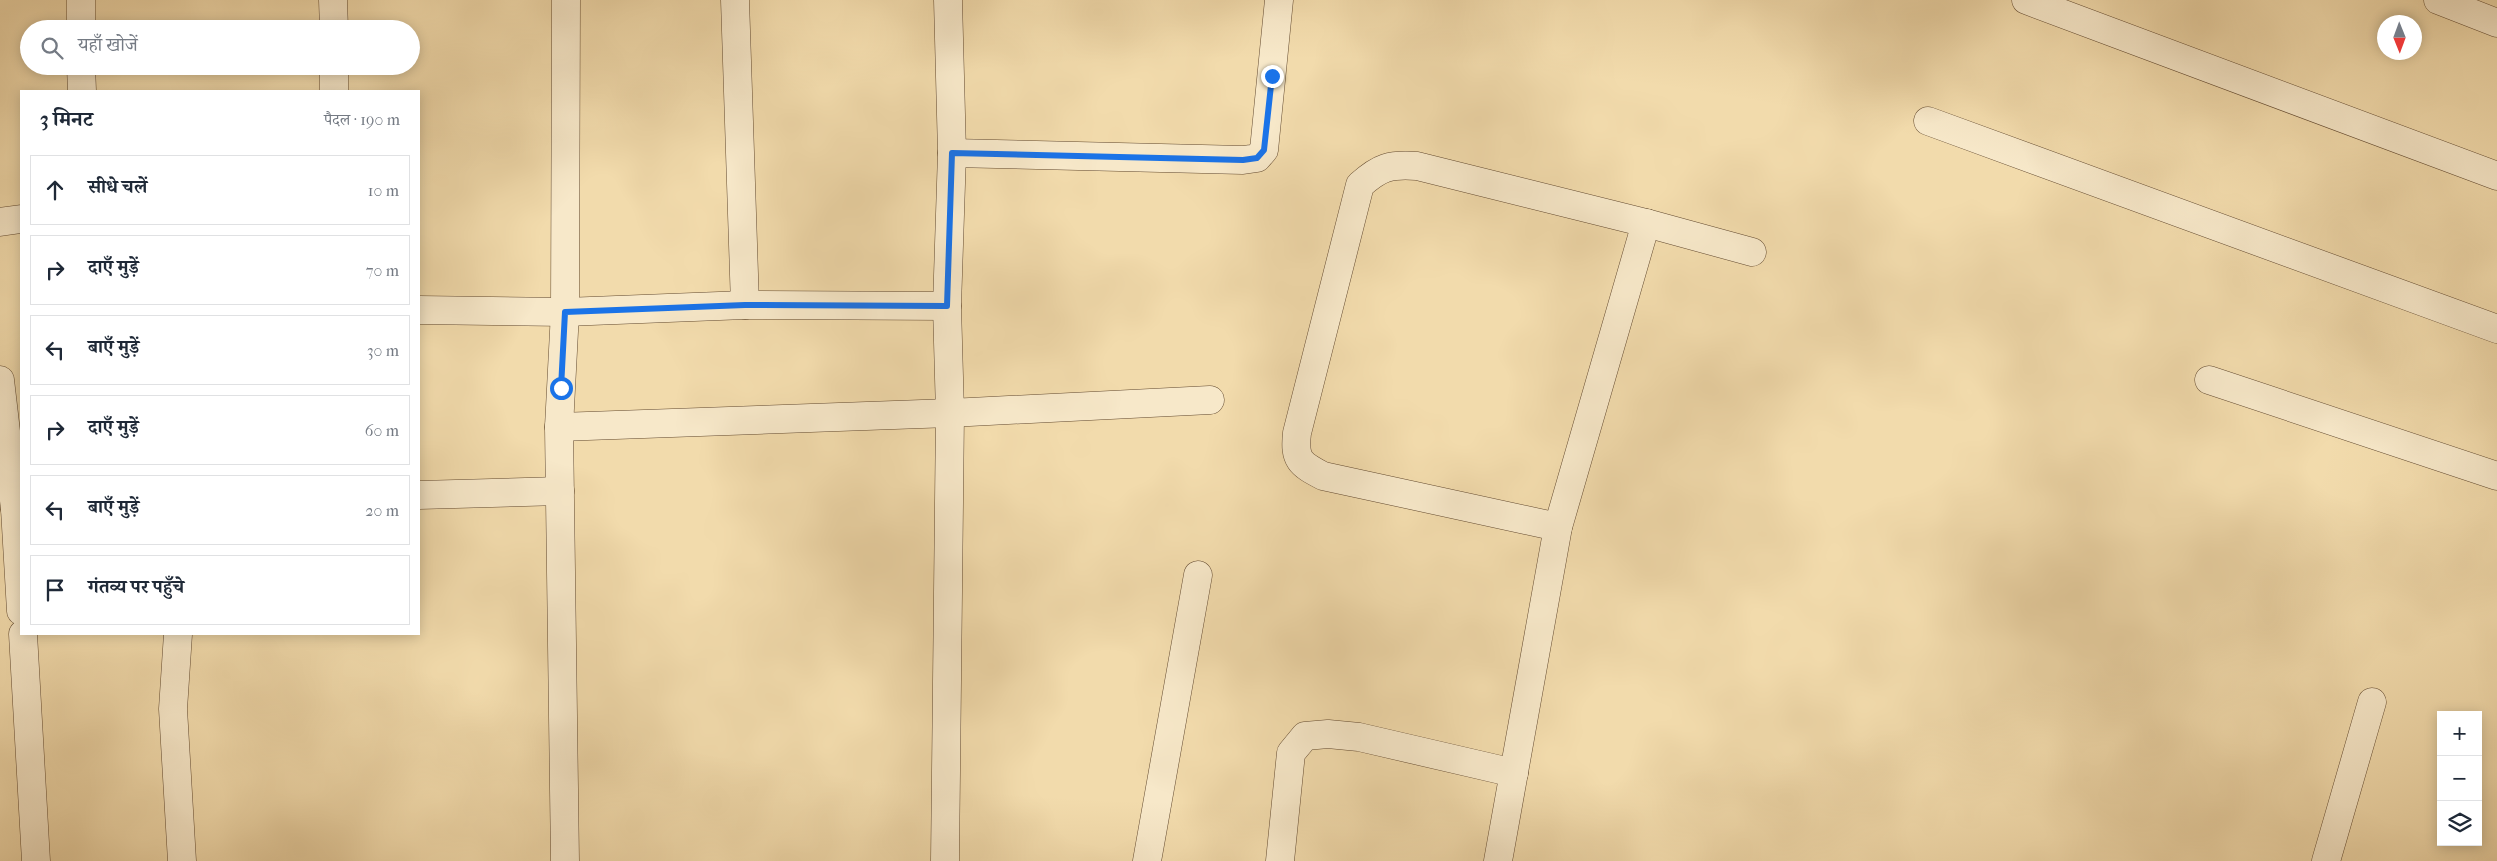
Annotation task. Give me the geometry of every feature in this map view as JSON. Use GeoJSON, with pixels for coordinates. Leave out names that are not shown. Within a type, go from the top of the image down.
{"type":"FeatureCollection","features":[{"type":"Feature","properties":{"kind":"street"},"geometry":{"type":"LineString","coordinates":[[81,0],[81,20]]}},
{"type":"Feature","properties":{"kind":"street"},"geometry":{"type":"LineString","coordinates":[[334,0],[334,20]]}},
{"type":"Feature","properties":{"kind":"street"},"geometry":{"type":"LineString","coordinates":[[565,861],[559,427],[565,312],[566,0]]}},
{"type":"Feature","properties":{"kind":"street"},"geometry":{"type":"LineString","coordinates":[[734,0],[745,305]]}},
{"type":"Feature","properties":{"kind":"street"},"geometry":{"type":"LineString","coordinates":[[945,861],[950,413],[947,306],[952,153],[948,0]]}},
{"type":"Feature","properties":{"kind":"street"},"geometry":{"type":"LineString","coordinates":[[952,153],[1243,160],[1257,158],[1264,150],[1280,0]]}},
{"type":"Feature","properties":{"kind":"street"},"geometry":{"type":"LineString","coordinates":[[2026,0],[2497,176]]}},
{"type":"Feature","properties":{"kind":"street"},"geometry":{"type":"LineString","coordinates":[[2438,0],[2497,23]]}},
{"type":"Feature","properties":{"kind":"street"},"geometry":{"type":"LineString","coordinates":[[82,75],[82,90]]}},
{"type":"Feature","properties":{"kind":"street"},"geometry":{"type":"LineString","coordinates":[[334,75],[334,90]]}},
{"type":"Feature","properties":{"kind":"street"},"geometry":{"type":"LineString","coordinates":[[1928,121],[2497,328]]}},
{"type":"Feature","properties":{"kind":"street"},"geometry":{"type":"LineString","coordinates":[[1558,527],[1323,476],[1302,465],[1296,450],[1297,433],[1360,185],[1375,172],[1395,164],[1417,166],[1646,223],[1752,252]]}},
{"type":"Feature","properties":{"kind":"street"},"geometry":{"type":"LineString","coordinates":[[0,222],[20,219]]}},
{"type":"Feature","properties":{"kind":"street"},"geometry":{"type":"LineString","coordinates":[[1498,861],[1558,527],[1646,223]]}},
{"type":"Feature","properties":{"kind":"street"},"geometry":{"type":"LineString","coordinates":[[420,310],[565,312],[745,305],[947,306]]}},
{"type":"Feature","properties":{"kind":"street"},"geometry":{"type":"LineString","coordinates":[[0,380],[18,508],[20,577]]}},
{"type":"Feature","properties":{"kind":"street"},"geometry":{"type":"LineString","coordinates":[[2209,380],[2497,476]]}},
{"type":"Feature","properties":{"kind":"street"},"geometry":{"type":"LineString","coordinates":[[559,427],[950,413],[1210,400]]}},
{"type":"Feature","properties":{"kind":"street"},"geometry":{"type":"LineString","coordinates":[[420,495],[560,491]]}},
{"type":"Feature","properties":{"kind":"street"},"geometry":{"type":"LineString","coordinates":[[1147,861],[1198,574]]}},
{"type":"Feature","properties":{"kind":"street"},"geometry":{"type":"LineString","coordinates":[[23,635],[36,861]]}},
{"type":"Feature","properties":{"kind":"street"},"geometry":{"type":"LineString","coordinates":[[178,635],[173,709],[182,861]]}},
{"type":"Feature","properties":{"kind":"street"},"geometry":{"type":"LineString","coordinates":[[2326,861],[2372,702]]}},
{"type":"Feature","properties":{"kind":"street"},"geometry":{"type":"LineString","coordinates":[[1280,861],[1291,753],[1305,736],[1328,734],[1359,737],[1514,773]]}},
{"type":"Feature","properties":{"kind":"route"},"geometry":{"type":"LineString","coordinates":[[561,388],[565,312],[745,305],[947,306],[952,153],[1243,160],[1257,158],[1264,150],[1272,76]]}}]}
